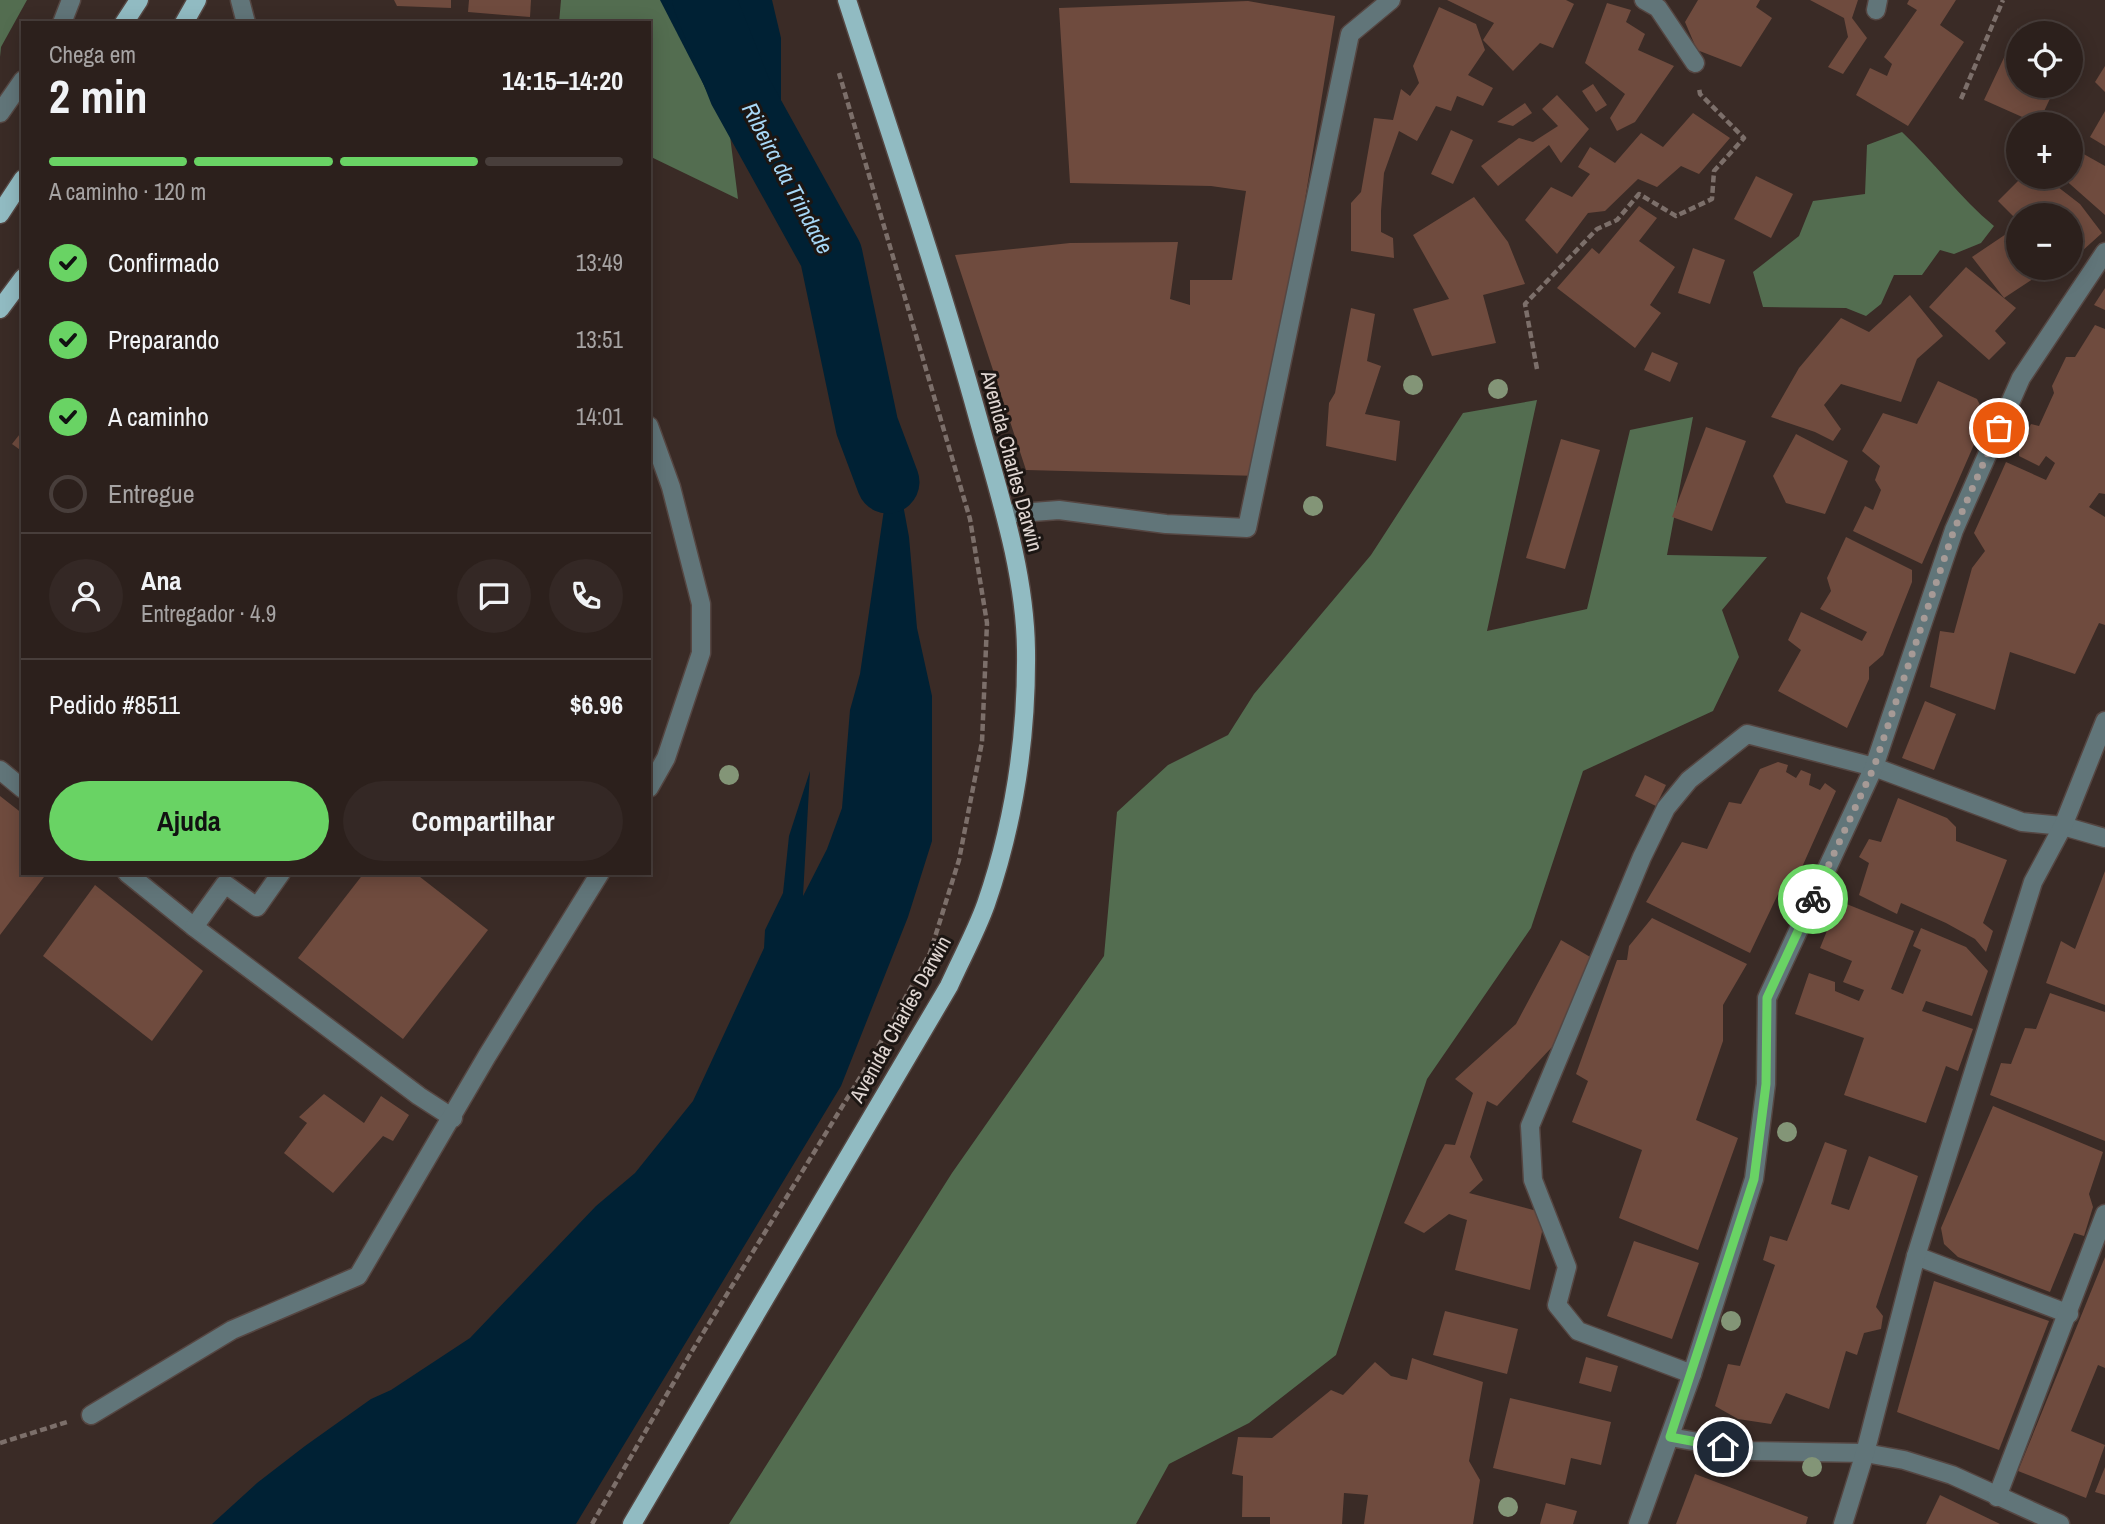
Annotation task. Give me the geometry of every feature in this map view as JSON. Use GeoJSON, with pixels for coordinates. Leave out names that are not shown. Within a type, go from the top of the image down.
{"type":"FeatureCollection","features":[{"type":"Feature","properties":{"kind":"main road"},"geometry":{"type":"LineString","coordinates":[[125,21],[139,0]]}},
{"type":"Feature","properties":{"kind":"main road"},"geometry":{"type":"LineString","coordinates":[[185,21],[197,0]]}},
{"type":"Feature","properties":{"kind":"main road","name":"Avenida Charles Darwin"},"geometry":{"type":"LineString","coordinates":[[632,1524],[949,986],[985,906],[1007,835],[1023,716],[1026,649],[1020,581],[1005,514],[954,332],[847,0]]}},
{"type":"Feature","properties":{"kind":"main road"},"geometry":{"type":"LineString","coordinates":[[0,214],[21,182]]}},
{"type":"Feature","properties":{"kind":"main road"},"geometry":{"type":"LineString","coordinates":[[0,309],[21,281]]}},
{"type":"Feature","properties":{"kind":"street"},"geometry":{"type":"LineString","coordinates":[[63,21],[71,0]]}},
{"type":"Feature","properties":{"kind":"street"},"geometry":{"type":"LineString","coordinates":[[240,0],[245,21]]}},
{"type":"Feature","properties":{"kind":"street"},"geometry":{"type":"LineString","coordinates":[[1005,514],[1059,510],[1166,524],[1247,528],[1350,34],[1391,0]]}},
{"type":"Feature","properties":{"kind":"street"},"geometry":{"type":"LineString","coordinates":[[1644,0],[1658,8],[1695,63]]}},
{"type":"Feature","properties":{"kind":"street"},"geometry":{"type":"LineString","coordinates":[[0,113],[21,83]]}},
{"type":"Feature","properties":{"kind":"street"},"geometry":{"type":"LineString","coordinates":[[1638,1524],[1692,1374],[1754,1179],[1766,1084],[1767,998],[1874,767],[1954,530],[2021,377],[2105,252]]}},
{"type":"Feature","properties":{"kind":"street"},"geometry":{"type":"LineString","coordinates":[[651,432],[671,487],[701,604],[701,653],[666,758],[651,784]]}},
{"type":"Feature","properties":{"kind":"street"},"geometry":{"type":"LineString","coordinates":[[1843,1524],[1865,1453],[1916,1256],[2033,882],[2063,827],[2105,721]]}},
{"type":"Feature","properties":{"kind":"street"},"geometry":{"type":"LineString","coordinates":[[1692,1374],[1578,1331],[1557,1305],[1567,1267],[1533,1180],[1530,1126],[1642,857],[1666,808],[1689,780],[1747,734],[1874,767],[2022,822],[2063,827],[2105,838]]}},
{"type":"Feature","properties":{"kind":"street"},"geometry":{"type":"LineString","coordinates":[[0,770],[21,787]]}},
{"type":"Feature","properties":{"kind":"street"},"geometry":{"type":"LineString","coordinates":[[129,875],[194,927],[453,1118]]}},
{"type":"Feature","properties":{"kind":"street"},"geometry":{"type":"LineString","coordinates":[[194,927],[225,884],[257,907],[280,875]]}},
{"type":"Feature","properties":{"kind":"street"},"geometry":{"type":"LineString","coordinates":[[91,1415],[232,1330],[358,1276],[599,875]]}},
{"type":"Feature","properties":{"kind":"street"},"geometry":{"type":"LineString","coordinates":[[1997,1497],[2105,1214]]}},
{"type":"Feature","properties":{"kind":"street"},"geometry":{"type":"LineString","coordinates":[[1916,1256],[2069,1314]]}},
{"type":"Feature","properties":{"kind":"street"},"geometry":{"type":"LineString","coordinates":[[1670,1437],[1749,1451],[1865,1453],[1952,1475],[2060,1524]]}},
{"type":"Feature","properties":{"kind":"path"},"geometry":{"type":"LineString","coordinates":[[1961,99],[2003,0]]}},
{"type":"Feature","properties":{"kind":"path"},"geometry":{"type":"LineString","coordinates":[[1537,369],[1525,304],[1597,229],[1617,220],[1639,194],[1676,216],[1713,199],[1714,171],[1744,138],[1700,93],[1695,63]]}},
{"type":"Feature","properties":{"kind":"path"},"geometry":{"type":"LineString","coordinates":[[592,1524],[689,1356],[872,1058],[930,953],[959,860],[982,742],[987,623],[970,519],[837,64]]}},
{"type":"Feature","properties":{"kind":"path"},"geometry":{"type":"LineString","coordinates":[[0,1443],[91,1415]]}},
{"type":"Feature","properties":{"kind":"green space"},"geometry":{"type":"Polygon","coordinates":[[[0,0],[27,0],[1,47],[0,57],[0,0]]]}},
{"type":"Feature","properties":{"kind":"green space"},"geometry":{"type":"Polygon","coordinates":[[[561,0],[668,0],[730,136],[738,199],[651,157],[651,21],[559,21],[561,0]]]}},
{"type":"Feature","properties":{"kind":"green space"},"geometry":{"type":"Polygon","coordinates":[[[1902,132],[1994,226],[1981,243],[1954,254],[1940,250],[1922,275],[1894,275],[1881,304],[1866,316],[1846,308],[1763,307],[1753,272],[1799,236],[1813,201],[1865,194],[1867,145],[1902,132]]]}},
{"type":"Feature","properties":{"kind":"green space"},"geometry":{"type":"Polygon","coordinates":[[[1537,400],[1487,631],[1587,609],[1630,430],[1693,417],[1667,555],[1767,557],[1722,610],[1739,657],[1713,711],[1583,771],[1531,928],[1427,1079],[1336,1355],[1249,1423],[1169,1464],[1136,1524],[729,1524],[952,1173],[1104,956],[1117,812],[1168,765],[1228,735],[1254,694],[1371,555],[1463,413],[1537,400]]]}},
{"type":"Feature","properties":{"kind":"water"},"geometry":{"type":"Polygon","coordinates":[[[660,0],[772,0],[781,38],[781,112],[746,155],[730,136],[660,0]]]}},
{"type":"Feature","properties":{"kind":"water"},"geometry":{"type":"Polygon","coordinates":[[[888,482],[895,486],[902,499],[909,537],[917,628],[932,696],[932,841],[908,917],[841,1086],[576,1524],[212,1524],[257,1483],[305,1446],[371,1399],[391,1390],[470,1338],[596,1206],[635,1173],[693,1101],[764,948],[765,930],[783,893],[789,836],[810,771],[803,896],[827,849],[842,808],[850,710],[860,674],[888,482]]]}},
{"type":"Feature","properties":{"kind":"building"},"geometry":{"type":"Polygon","coordinates":[[[394,0],[451,0],[451,8],[397,6],[394,0]]]}},
{"type":"Feature","properties":{"kind":"building"},"geometry":{"type":"Polygon","coordinates":[[[469,0],[531,0],[530,17],[468,12],[469,0]]]}},
{"type":"Feature","properties":{"kind":"building"},"geometry":{"type":"Polygon","coordinates":[[[1447,0],[1566,0],[1574,4],[1553,48],[1540,43],[1513,71],[1483,40],[1494,23],[1447,0]]]}},
{"type":"Feature","properties":{"kind":"building"},"geometry":{"type":"Polygon","coordinates":[[[1698,0],[1760,0],[1756,7],[1772,18],[1741,67],[1697,50],[1685,22],[1698,0]]]}},
{"type":"Feature","properties":{"kind":"building"},"geometry":{"type":"Polygon","coordinates":[[[1810,0],[1858,0],[1852,18],[1867,38],[1843,74],[1828,67],[1848,37],[1844,18],[1810,0]]]}},
{"type":"Feature","properties":{"kind":"building"},"geometry":{"type":"Polygon","coordinates":[[[1909,0],[1956,0],[1940,25],[1964,42],[1908,126],[1856,95],[1870,68],[1887,76],[1892,64],[1884,57],[1917,10],[1907,4],[1909,0]]]}},
{"type":"Feature","properties":{"kind":"building"},"geometry":{"type":"Polygon","coordinates":[[[1248,1],[1335,16],[1260,476],[1026,470],[955,255],[1070,243],[1178,242],[1170,299],[1190,305],[1190,280],[1232,280],[1246,191],[1211,186],[1070,183],[1059,8],[1248,1]]]}},
{"type":"Feature","properties":{"kind":"building"},"geometry":{"type":"Polygon","coordinates":[[[1607,3],[1631,10],[1626,22],[1645,34],[1638,50],[1674,66],[1635,122],[1617,131],[1610,118],[1625,94],[1585,63],[1607,3]]]}},
{"type":"Feature","properties":{"kind":"building"},"geometry":{"type":"Polygon","coordinates":[[[1439,7],[1476,24],[1485,50],[1468,75],[1493,88],[1483,106],[1457,96],[1451,111],[1436,106],[1417,141],[1399,131],[1384,173],[1381,211],[1381,232],[1393,238],[1394,258],[1351,251],[1351,203],[1361,192],[1374,118],[1393,120],[1401,89],[1410,96],[1419,83],[1413,66],[1439,7]]]}},
{"type":"Feature","properties":{"kind":"building"},"geometry":{"type":"Polygon","coordinates":[[[2006,53],[2006,98],[2050,98],[2044,112],[2011,112],[1984,100],[2006,53]]]}},
{"type":"Feature","properties":{"kind":"building"},"geometry":{"type":"Polygon","coordinates":[[[2105,66],[2105,92],[2095,82],[2105,66]]]}},
{"type":"Feature","properties":{"kind":"building"},"geometry":{"type":"Polygon","coordinates":[[[1593,84],[1607,105],[1596,112],[1582,91],[1593,84]]]}},
{"type":"Feature","properties":{"kind":"building"},"geometry":{"type":"Polygon","coordinates":[[[1557,95],[1589,129],[1561,163],[1549,145],[1498,186],[1481,166],[1519,138],[1533,142],[1558,126],[1542,109],[1557,95]]]}},
{"type":"Feature","properties":{"kind":"building"},"geometry":{"type":"Polygon","coordinates":[[[1525,103],[1532,113],[1513,126],[1497,122],[1525,103]]]}},
{"type":"Feature","properties":{"kind":"building"},"geometry":{"type":"Polygon","coordinates":[[[2105,111],[2105,146],[2090,137],[2105,111]]]}},
{"type":"Feature","properties":{"kind":"building"},"geometry":{"type":"Polygon","coordinates":[[[1693,113],[1730,138],[1699,174],[1681,166],[1657,187],[1638,179],[1605,211],[1588,213],[1557,254],[1525,220],[1551,187],[1572,197],[1590,174],[1578,167],[1590,147],[1615,163],[1641,133],[1663,147],[1693,113]]]}},
{"type":"Feature","properties":{"kind":"building"},"geometry":{"type":"Polygon","coordinates":[[[1451,130],[1473,140],[1453,184],[1431,174],[1451,130]]]}},
{"type":"Feature","properties":{"kind":"building"},"geometry":{"type":"Polygon","coordinates":[[[2083,154],[2105,166],[2105,215],[2076,189],[2083,189],[2083,154]]]}},
{"type":"Feature","properties":{"kind":"building"},"geometry":{"type":"Polygon","coordinates":[[[1756,176],[1793,194],[1771,238],[1734,219],[1756,176]]]}},
{"type":"Feature","properties":{"kind":"building"},"geometry":{"type":"Polygon","coordinates":[[[2010,189],[2061,189],[2079,203],[2006,203],[2006,209],[1998,201],[2010,189]]]}},
{"type":"Feature","properties":{"kind":"building"},"geometry":{"type":"Polygon","coordinates":[[[1474,197],[1508,242],[1525,284],[1483,295],[1496,343],[1432,356],[1413,309],[1449,299],[1413,235],[1474,197]]]}},
{"type":"Feature","properties":{"kind":"building"},"geometry":{"type":"Polygon","coordinates":[[[1639,206],[1657,218],[1639,241],[1675,267],[1650,305],[1661,313],[1635,348],[1557,288],[1592,248],[1599,254],[1639,206]]]}},
{"type":"Feature","properties":{"kind":"building"},"geometry":{"type":"Polygon","coordinates":[[[2083,208],[2102,233],[2083,250],[2083,208]]]}},
{"type":"Feature","properties":{"kind":"building"},"geometry":{"type":"Polygon","coordinates":[[[2006,234],[2006,280],[2031,280],[2004,298],[1972,257],[2006,234]]]}},
{"type":"Feature","properties":{"kind":"building"},"geometry":{"type":"Polygon","coordinates":[[[1693,248],[1725,260],[1710,304],[1678,293],[1693,248]]]}},
{"type":"Feature","properties":{"kind":"building"},"geometry":{"type":"Polygon","coordinates":[[[1966,267],[2016,308],[1995,331],[2006,343],[1989,360],[1929,307],[1966,267]]]}},
{"type":"Feature","properties":{"kind":"building"},"geometry":{"type":"Polygon","coordinates":[[[2105,288],[2105,310],[2094,305],[2105,288]]]}},
{"type":"Feature","properties":{"kind":"building"},"geometry":{"type":"Polygon","coordinates":[[[1910,295],[1943,336],[1917,359],[1901,402],[1841,384],[1824,405],[1841,429],[1833,441],[1771,417],[1799,368],[1841,318],[1869,332],[1910,295]]]}},
{"type":"Feature","properties":{"kind":"building"},"geometry":{"type":"Polygon","coordinates":[[[1351,308],[1375,314],[1367,361],[1381,366],[1365,414],[1400,421],[1396,461],[1326,446],[1329,403],[1335,393],[1351,308]]]}},
{"type":"Feature","properties":{"kind":"building"},"geometry":{"type":"Polygon","coordinates":[[[2095,325],[2105,329],[2105,494],[2099,493],[2089,507],[2105,517],[2105,625],[2099,623],[2075,674],[2010,652],[1995,710],[1930,687],[1940,631],[1954,633],[1972,568],[1985,551],[1974,533],[2006,462],[2046,480],[2055,463],[2046,456],[2039,466],[2019,456],[2019,446],[2031,424],[2039,426],[2054,393],[2052,386],[2066,357],[2075,357],[2095,325]]]}},
{"type":"Feature","properties":{"kind":"building"},"geometry":{"type":"Polygon","coordinates":[[[1652,352],[1678,363],[1670,382],[1644,370],[1652,352]]]}},
{"type":"Feature","properties":{"kind":"building"},"geometry":{"type":"Polygon","coordinates":[[[1938,381],[1977,399],[1986,417],[1922,564],[1853,531],[1865,506],[1873,510],[1881,490],[1875,480],[1880,466],[1862,451],[1883,413],[1917,424],[1938,381]]]}},
{"type":"Feature","properties":{"kind":"building"},"geometry":{"type":"Polygon","coordinates":[[[1706,427],[1746,441],[1712,531],[1672,517],[1706,427]]]}},
{"type":"Feature","properties":{"kind":"building"},"geometry":{"type":"Polygon","coordinates":[[[21,433],[21,451],[12,444],[21,433]]]}},
{"type":"Feature","properties":{"kind":"building"},"geometry":{"type":"Polygon","coordinates":[[[1796,434],[1848,461],[1825,514],[1786,503],[1773,476],[1796,434]]]}},
{"type":"Feature","properties":{"kind":"building"},"geometry":{"type":"Polygon","coordinates":[[[1561,439],[1600,450],[1565,569],[1526,558],[1561,439]]]}},
{"type":"Feature","properties":{"kind":"building"},"geometry":{"type":"Polygon","coordinates":[[[1846,537],[1912,570],[1912,582],[1883,655],[1869,667],[1869,679],[1847,728],[1778,691],[1801,650],[1788,640],[1801,612],[1862,641],[1867,632],[1820,609],[1831,591],[1827,578],[1846,537]]]}},
{"type":"Feature","properties":{"kind":"building"},"geometry":{"type":"Polygon","coordinates":[[[1925,701],[1956,714],[1934,770],[1902,758],[1925,701]]]}},
{"type":"Feature","properties":{"kind":"building"},"geometry":{"type":"Polygon","coordinates":[[[1778,762],[1788,765],[1786,772],[1796,778],[1801,770],[1811,774],[1809,785],[1820,790],[1825,783],[1836,791],[1794,885],[1780,890],[1750,953],[1646,902],[1682,842],[1707,849],[1729,802],[1741,804],[1760,769],[1778,762]]]}},
{"type":"Feature","properties":{"kind":"building"},"geometry":{"type":"Polygon","coordinates":[[[1645,775],[1666,785],[1656,806],[1635,796],[1645,775]]]}},
{"type":"Feature","properties":{"kind":"building"},"geometry":{"type":"Polygon","coordinates":[[[0,796],[21,812],[21,875],[45,875],[0,935],[0,796]]]}},
{"type":"Feature","properties":{"kind":"building"},"geometry":{"type":"Polygon","coordinates":[[[1898,798],[1947,818],[1956,827],[1956,841],[2007,860],[1983,923],[1993,931],[1986,952],[1975,939],[1946,923],[1901,903],[1897,914],[1859,895],[1869,863],[1859,857],[1869,839],[1881,842],[1898,798]]]}},
{"type":"Feature","properties":{"kind":"building"},"geometry":{"type":"Polygon","coordinates":[[[2105,871],[2105,1005],[2046,983],[2061,941],[2075,949],[2105,871]]]}},
{"type":"Feature","properties":{"kind":"building"},"geometry":{"type":"Polygon","coordinates":[[[362,875],[418,875],[488,930],[403,1039],[298,958],[362,875]]]}},
{"type":"Feature","properties":{"kind":"building"},"geometry":{"type":"Polygon","coordinates":[[[95,885],[203,971],[152,1041],[43,956],[95,885]]]}},
{"type":"Feature","properties":{"kind":"building"},"geometry":{"type":"Polygon","coordinates":[[[1839,901],[1914,931],[1891,989],[1903,994],[1921,950],[1913,946],[1921,928],[1966,947],[1988,971],[1972,1016],[1926,1001],[1922,1011],[1973,1029],[1958,1071],[1946,1066],[1926,1123],[1844,1095],[1864,1038],[1795,1014],[1809,973],[1835,982],[1835,991],[1859,1001],[1864,990],[1843,982],[1852,961],[1820,948],[1839,901]]]}},
{"type":"Feature","properties":{"kind":"building"},"geometry":{"type":"Polygon","coordinates":[[[1652,918],[1747,964],[1723,1005],[1723,1041],[1696,1120],[1738,1138],[1698,1250],[1619,1218],[1642,1150],[1572,1122],[1588,1081],[1576,1074],[1617,960],[1627,960],[1629,946],[1652,918]]]}},
{"type":"Feature","properties":{"kind":"building"},"geometry":{"type":"Polygon","coordinates":[[[1561,940],[1592,958],[1552,1047],[1497,1106],[1487,1101],[1470,1157],[1483,1180],[1469,1193],[1537,1211],[1543,1227],[1530,1290],[1455,1270],[1467,1220],[1449,1214],[1424,1233],[1404,1223],[1445,1144],[1455,1145],[1473,1093],[1455,1079],[1516,1024],[1561,940]]]}},
{"type":"Feature","properties":{"kind":"building"},"geometry":{"type":"Polygon","coordinates":[[[2050,993],[2105,1012],[2105,1141],[1990,1095],[2001,1063],[2011,1064],[2025,1028],[2036,1029],[2050,993]]]}},
{"type":"Feature","properties":{"kind":"building"},"geometry":{"type":"Polygon","coordinates":[[[324,1094],[364,1123],[381,1096],[409,1115],[393,1141],[383,1136],[333,1193],[284,1153],[307,1123],[299,1117],[324,1094]]]}},
{"type":"Feature","properties":{"kind":"building"},"geometry":{"type":"Polygon","coordinates":[[[1993,1106],[2103,1152],[2089,1194],[2093,1207],[2084,1236],[2074,1233],[2050,1292],[1958,1257],[1944,1244],[1941,1228],[1993,1106]]]}},
{"type":"Feature","properties":{"kind":"building"},"geometry":{"type":"Polygon","coordinates":[[[1825,1142],[1847,1150],[1831,1204],[1849,1210],[1869,1156],[1918,1176],[1876,1307],[1883,1316],[1881,1329],[1864,1333],[1857,1355],[1846,1351],[1829,1409],[1786,1393],[1771,1424],[1738,1419],[1715,1406],[1728,1364],[1740,1366],[1775,1265],[1763,1260],[1770,1236],[1787,1241],[1825,1142]]]}},
{"type":"Feature","properties":{"kind":"building"},"geometry":{"type":"Polygon","coordinates":[[[1634,1241],[1699,1263],[1672,1339],[1607,1316],[1634,1241]]]}},
{"type":"Feature","properties":{"kind":"building"},"geometry":{"type":"Polygon","coordinates":[[[2105,1257],[2105,1368],[2098,1365],[2071,1431],[2105,1445],[2086,1498],[2018,1471],[2105,1257]]]}},
{"type":"Feature","properties":{"kind":"building"},"geometry":{"type":"Polygon","coordinates":[[[1934,1281],[2049,1321],[1999,1450],[1897,1412],[1934,1281]]]}},
{"type":"Feature","properties":{"kind":"building"},"geometry":{"type":"Polygon","coordinates":[[[1445,1311],[1518,1329],[1507,1374],[1433,1355],[1445,1311]]]}},
{"type":"Feature","properties":{"kind":"building"},"geometry":{"type":"Polygon","coordinates":[[[1586,1357],[1618,1366],[1611,1392],[1579,1383],[1586,1357]]]}},
{"type":"Feature","properties":{"kind":"building"},"geometry":{"type":"Polygon","coordinates":[[[1412,1358],[1483,1382],[1469,1461],[1480,1480],[1473,1524],[1364,1524],[1368,1495],[1344,1493],[1342,1524],[1270,1524],[1270,1517],[1242,1517],[1243,1476],[1232,1474],[1238,1437],[1272,1438],[1331,1390],[1343,1395],[1375,1362],[1391,1376],[1407,1380],[1412,1358]]]}},
{"type":"Feature","properties":{"kind":"building"},"geometry":{"type":"Polygon","coordinates":[[[1510,1398],[1611,1422],[1601,1465],[1571,1458],[1565,1485],[1493,1468],[1510,1398]]]}},
{"type":"Feature","properties":{"kind":"building"},"geometry":{"type":"Polygon","coordinates":[[[2105,1467],[2105,1495],[2095,1492],[2105,1467]]]}},
{"type":"Feature","properties":{"kind":"building"},"geometry":{"type":"Polygon","coordinates":[[[1695,1474],[1808,1517],[1806,1524],[1676,1524],[1695,1474]]]}},
{"type":"Feature","properties":{"kind":"building"},"geometry":{"type":"Polygon","coordinates":[[[1940,1495],[2000,1524],[1926,1524],[1940,1495]]]}},
{"type":"Feature","properties":{"kind":"building"},"geometry":{"type":"Polygon","coordinates":[[[1546,1503],[1577,1511],[1573,1524],[1540,1524],[1546,1503]]]}},
{"type":"Feature","properties":{"kind":"waterway","name":"Ribeira da Trindade"},"geometry":{"type":"LineString","coordinates":[[704,0],[740,91],[831,255],[867,426],[888,482]]}},
{"type":"Feature","properties":{"kind":"way so far"},"geometry":{"type":"LineString","coordinates":[[1813,899],[1874,767],[1954,530],[1999,428]]}},
{"type":"Feature","properties":{"kind":"route"},"geometry":{"type":"LineString","coordinates":[[1723,1447],[1670,1437],[1754,1179],[1766,1084],[1767,998],[1813,899]]}}]}
